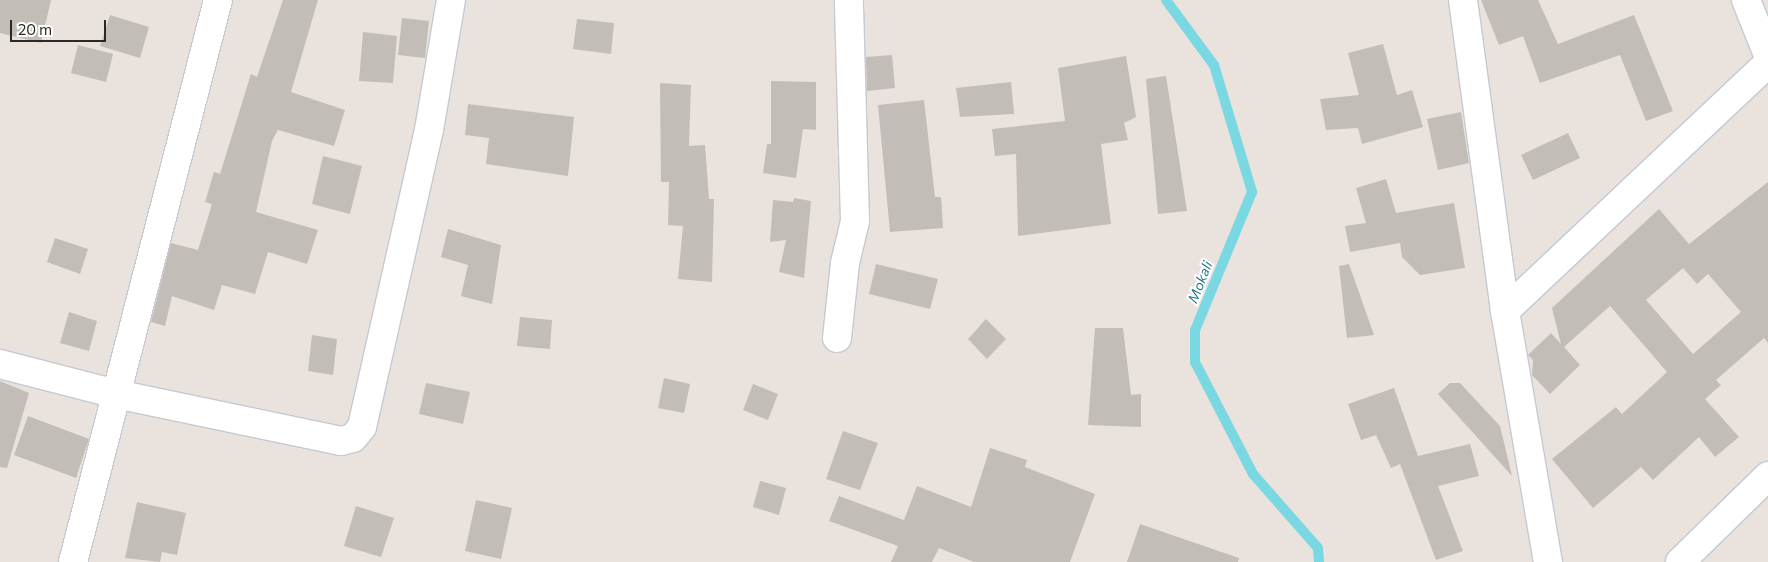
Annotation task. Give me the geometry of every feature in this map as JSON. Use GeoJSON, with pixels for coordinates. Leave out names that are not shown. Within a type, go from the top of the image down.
{"type":"FeatureCollection","features":[{"type":"Feature","properties":{"kind":"street"},"geometry":{"type":"LineString","coordinates":[[73,562],[218,0]]}},
{"type":"Feature","properties":{"kind":"street"},"geometry":{"type":"LineString","coordinates":[[837,338],[845,263],[856,221],[849,0]]}},
{"type":"Feature","properties":{"kind":"street"},"geometry":{"type":"LineString","coordinates":[[1463,0],[1505,311],[1548,562]]}},
{"type":"Feature","properties":{"kind":"street"},"geometry":{"type":"LineString","coordinates":[[1746,0],[1768,55]]}},
{"type":"Feature","properties":{"kind":"street"},"geometry":{"type":"LineString","coordinates":[[0,364],[116,394],[340,441],[354,438],[362,427],[426,139],[447,1]]}},
{"type":"Feature","properties":{"kind":"street"},"geometry":{"type":"LineString","coordinates":[[1505,311],[1768,63]]}},
{"type":"Feature","properties":{"kind":"street"},"geometry":{"type":"LineString","coordinates":[[1680,562],[1768,476]]}},
{"type":"Feature","properties":{"kind":"building"},"geometry":{"type":"Polygon","coordinates":[[[0,0],[51,0],[41,43],[0,33],[0,0]]]}},
{"type":"Feature","properties":{"kind":"building"},"geometry":{"type":"Polygon","coordinates":[[[283,0],[318,0],[291,92],[345,110],[334,146],[278,130],[272,141],[256,212],[318,230],[307,264],[268,252],[255,294],[222,285],[214,310],[172,296],[165,326],[151,322],[171,243],[198,250],[212,204],[205,202],[214,172],[220,174],[251,74],[257,77],[283,0]]]}},
{"type":"Feature","properties":{"kind":"building"},"geometry":{"type":"Polygon","coordinates":[[[1481,0],[1538,0],[1558,44],[1634,15],[1673,111],[1646,121],[1620,55],[1540,83],[1523,36],[1499,45],[1481,0]]]}},
{"type":"Feature","properties":{"kind":"building"},"geometry":{"type":"Polygon","coordinates":[[[110,15],[149,27],[140,58],[100,46],[110,15]]]}},
{"type":"Feature","properties":{"kind":"building"},"geometry":{"type":"Polygon","coordinates":[[[402,18],[429,21],[425,58],[398,55],[402,18]]]}},
{"type":"Feature","properties":{"kind":"building"},"geometry":{"type":"Polygon","coordinates":[[[577,19],[614,23],[611,54],[573,49],[577,19]]]}},
{"type":"Feature","properties":{"kind":"building"},"geometry":{"type":"Polygon","coordinates":[[[363,32],[397,36],[393,83],[359,81],[363,32]]]}},
{"type":"Feature","properties":{"kind":"building"},"geometry":{"type":"Polygon","coordinates":[[[1383,44],[1397,95],[1412,90],[1423,127],[1362,144],[1358,128],[1326,130],[1320,99],[1359,95],[1348,53],[1383,44]]]}},
{"type":"Feature","properties":{"kind":"building"},"geometry":{"type":"Polygon","coordinates":[[[78,45],[113,54],[106,82],[71,73],[78,45]]]}},
{"type":"Feature","properties":{"kind":"building"},"geometry":{"type":"Polygon","coordinates":[[[892,55],[895,88],[867,91],[866,57],[892,55]]]}},
{"type":"Feature","properties":{"kind":"building"},"geometry":{"type":"Polygon","coordinates":[[[1126,56],[1136,117],[1124,123],[1128,140],[1101,144],[1111,224],[1018,236],[1016,154],[995,156],[992,129],[1065,121],[1058,68],[1126,56]]]}},
{"type":"Feature","properties":{"kind":"building"},"geometry":{"type":"Polygon","coordinates":[[[1166,76],[1187,211],[1158,214],[1146,79],[1166,76]]]}},
{"type":"Feature","properties":{"kind":"building"},"geometry":{"type":"Polygon","coordinates":[[[771,81],[816,82],[816,130],[803,129],[796,178],[763,173],[767,144],[771,144],[771,81]]]}},
{"type":"Feature","properties":{"kind":"building"},"geometry":{"type":"Polygon","coordinates":[[[1011,82],[1014,114],[960,117],[956,88],[1011,82]]]}},
{"type":"Feature","properties":{"kind":"building"},"geometry":{"type":"Polygon","coordinates":[[[660,83],[691,85],[689,146],[705,145],[709,199],[714,199],[712,282],[678,279],[683,226],[668,225],[669,182],[661,182],[660,83]]]}},
{"type":"Feature","properties":{"kind":"building"},"geometry":{"type":"Polygon","coordinates":[[[924,100],[935,197],[941,197],[943,228],[890,232],[878,105],[924,100]]]}},
{"type":"Feature","properties":{"kind":"building"},"geometry":{"type":"Polygon","coordinates":[[[468,104],[574,117],[568,176],[486,164],[489,138],[465,135],[468,104]]]}},
{"type":"Feature","properties":{"kind":"building"},"geometry":{"type":"Polygon","coordinates":[[[1461,112],[1469,163],[1438,170],[1427,119],[1461,112]]]}},
{"type":"Feature","properties":{"kind":"building"},"geometry":{"type":"Polygon","coordinates":[[[1568,133],[1580,158],[1533,180],[1521,155],[1568,133]]]}},
{"type":"Feature","properties":{"kind":"building"},"geometry":{"type":"Polygon","coordinates":[[[323,156],[362,166],[350,214],[312,204],[323,156]]]}},
{"type":"Feature","properties":{"kind":"building"},"geometry":{"type":"Polygon","coordinates":[[[1386,179],[1396,213],[1454,203],[1465,268],[1420,275],[1402,257],[1400,243],[1350,252],[1345,226],[1366,223],[1356,188],[1386,179]]]}},
{"type":"Feature","properties":{"kind":"building"},"geometry":{"type":"Polygon","coordinates":[[[1768,182],[1768,343],[1764,338],[1716,380],[1721,385],[1705,399],[1739,437],[1715,457],[1699,437],[1653,480],[1641,467],[1593,508],[1552,459],[1616,407],[1622,414],[1667,372],[1610,306],[1564,347],[1580,365],[1550,394],[1532,375],[1533,360],[1528,355],[1551,333],[1561,344],[1552,308],[1659,209],[1689,244],[1768,182]],[[1683,268],[1646,300],[1693,354],[1741,312],[1708,274],[1697,284],[1683,268]]]}},
{"type":"Feature","properties":{"kind":"building"},"geometry":{"type":"Polygon","coordinates":[[[794,198],[811,201],[804,278],[779,272],[786,240],[770,242],[773,200],[793,202],[794,198]]]}},
{"type":"Feature","properties":{"kind":"building"},"geometry":{"type":"Polygon","coordinates":[[[448,229],[501,245],[492,304],[461,296],[468,265],[441,257],[448,229]]]}},
{"type":"Feature","properties":{"kind":"building"},"geometry":{"type":"Polygon","coordinates":[[[55,238],[88,249],[80,274],[47,262],[55,238]]]}},
{"type":"Feature","properties":{"kind":"building"},"geometry":{"type":"Polygon","coordinates":[[[876,264],[938,279],[930,309],[869,294],[876,264]]]}},
{"type":"Feature","properties":{"kind":"building"},"geometry":{"type":"Polygon","coordinates":[[[1349,264],[1374,335],[1347,338],[1339,266],[1349,264]]]}},
{"type":"Feature","properties":{"kind":"building"},"geometry":{"type":"Polygon","coordinates":[[[69,312],[97,321],[89,351],[60,343],[69,312]]]}},
{"type":"Feature","properties":{"kind":"building"},"geometry":{"type":"Polygon","coordinates":[[[520,317],[552,320],[550,349],[517,346],[520,317]]]}},
{"type":"Feature","properties":{"kind":"building"},"geometry":{"type":"Polygon","coordinates":[[[986,319],[1006,339],[987,359],[968,339],[986,319]]]}},
{"type":"Feature","properties":{"kind":"building"},"geometry":{"type":"Polygon","coordinates":[[[1095,328],[1123,328],[1131,395],[1141,394],[1141,427],[1088,425],[1095,328]]]}},
{"type":"Feature","properties":{"kind":"building"},"geometry":{"type":"Polygon","coordinates":[[[312,335],[337,339],[333,375],[308,371],[312,335]]]}},
{"type":"Feature","properties":{"kind":"building"},"geometry":{"type":"Polygon","coordinates":[[[664,378],[690,384],[684,413],[658,408],[664,378]]]}},
{"type":"Feature","properties":{"kind":"building"},"geometry":{"type":"Polygon","coordinates":[[[0,381],[29,393],[7,468],[0,467],[0,381]]]}},
{"type":"Feature","properties":{"kind":"building"},"geometry":{"type":"Polygon","coordinates":[[[426,383],[470,392],[463,424],[419,414],[426,383]]]}},
{"type":"Feature","properties":{"kind":"building"},"geometry":{"type":"Polygon","coordinates":[[[1450,383],[1460,383],[1500,426],[1512,476],[1438,394],[1450,383]]]}},
{"type":"Feature","properties":{"kind":"building"},"geometry":{"type":"Polygon","coordinates":[[[753,384],[778,394],[768,420],[743,410],[753,384]]]}},
{"type":"Feature","properties":{"kind":"building"},"geometry":{"type":"Polygon","coordinates":[[[1394,388],[1418,456],[1470,444],[1479,476],[1438,486],[1463,551],[1436,560],[1400,464],[1391,468],[1376,435],[1361,440],[1348,404],[1394,388]]]}},
{"type":"Feature","properties":{"kind":"building"},"geometry":{"type":"Polygon","coordinates":[[[28,416],[89,439],[76,478],[14,455],[28,416]]]}},
{"type":"Feature","properties":{"kind":"building"},"geometry":{"type":"Polygon","coordinates":[[[843,431],[878,443],[860,490],[826,479],[843,431]]]}},
{"type":"Feature","properties":{"kind":"building"},"geometry":{"type":"Polygon","coordinates":[[[990,448],[1027,460],[1025,467],[1095,494],[1070,562],[974,562],[939,548],[932,562],[891,562],[898,546],[829,521],[839,496],[904,520],[917,486],[971,507],[990,448]]]}},
{"type":"Feature","properties":{"kind":"building"},"geometry":{"type":"Polygon","coordinates":[[[760,481],[786,488],[779,515],[753,507],[760,481]]]}},
{"type":"Feature","properties":{"kind":"building"},"geometry":{"type":"Polygon","coordinates":[[[476,500],[512,508],[501,559],[465,551],[476,500]]]}},
{"type":"Feature","properties":{"kind":"building"},"geometry":{"type":"Polygon","coordinates":[[[137,502],[186,513],[177,555],[162,552],[160,562],[125,558],[137,502]]]}},
{"type":"Feature","properties":{"kind":"building"},"geometry":{"type":"Polygon","coordinates":[[[356,506],[394,518],[381,557],[344,546],[356,506]]]}},
{"type":"Feature","properties":{"kind":"building"},"geometry":{"type":"Polygon","coordinates":[[[1140,524],[1239,558],[1238,562],[1127,562],[1140,524]]]}},
{"type":"Feature","properties":{"kind":"waterway","name":"Mokali"},"geometry":{"type":"LineString","coordinates":[[1166,0],[1214,65],[1252,192],[1195,330],[1195,362],[1253,474],[1318,548],[1319,562]]}}]}
